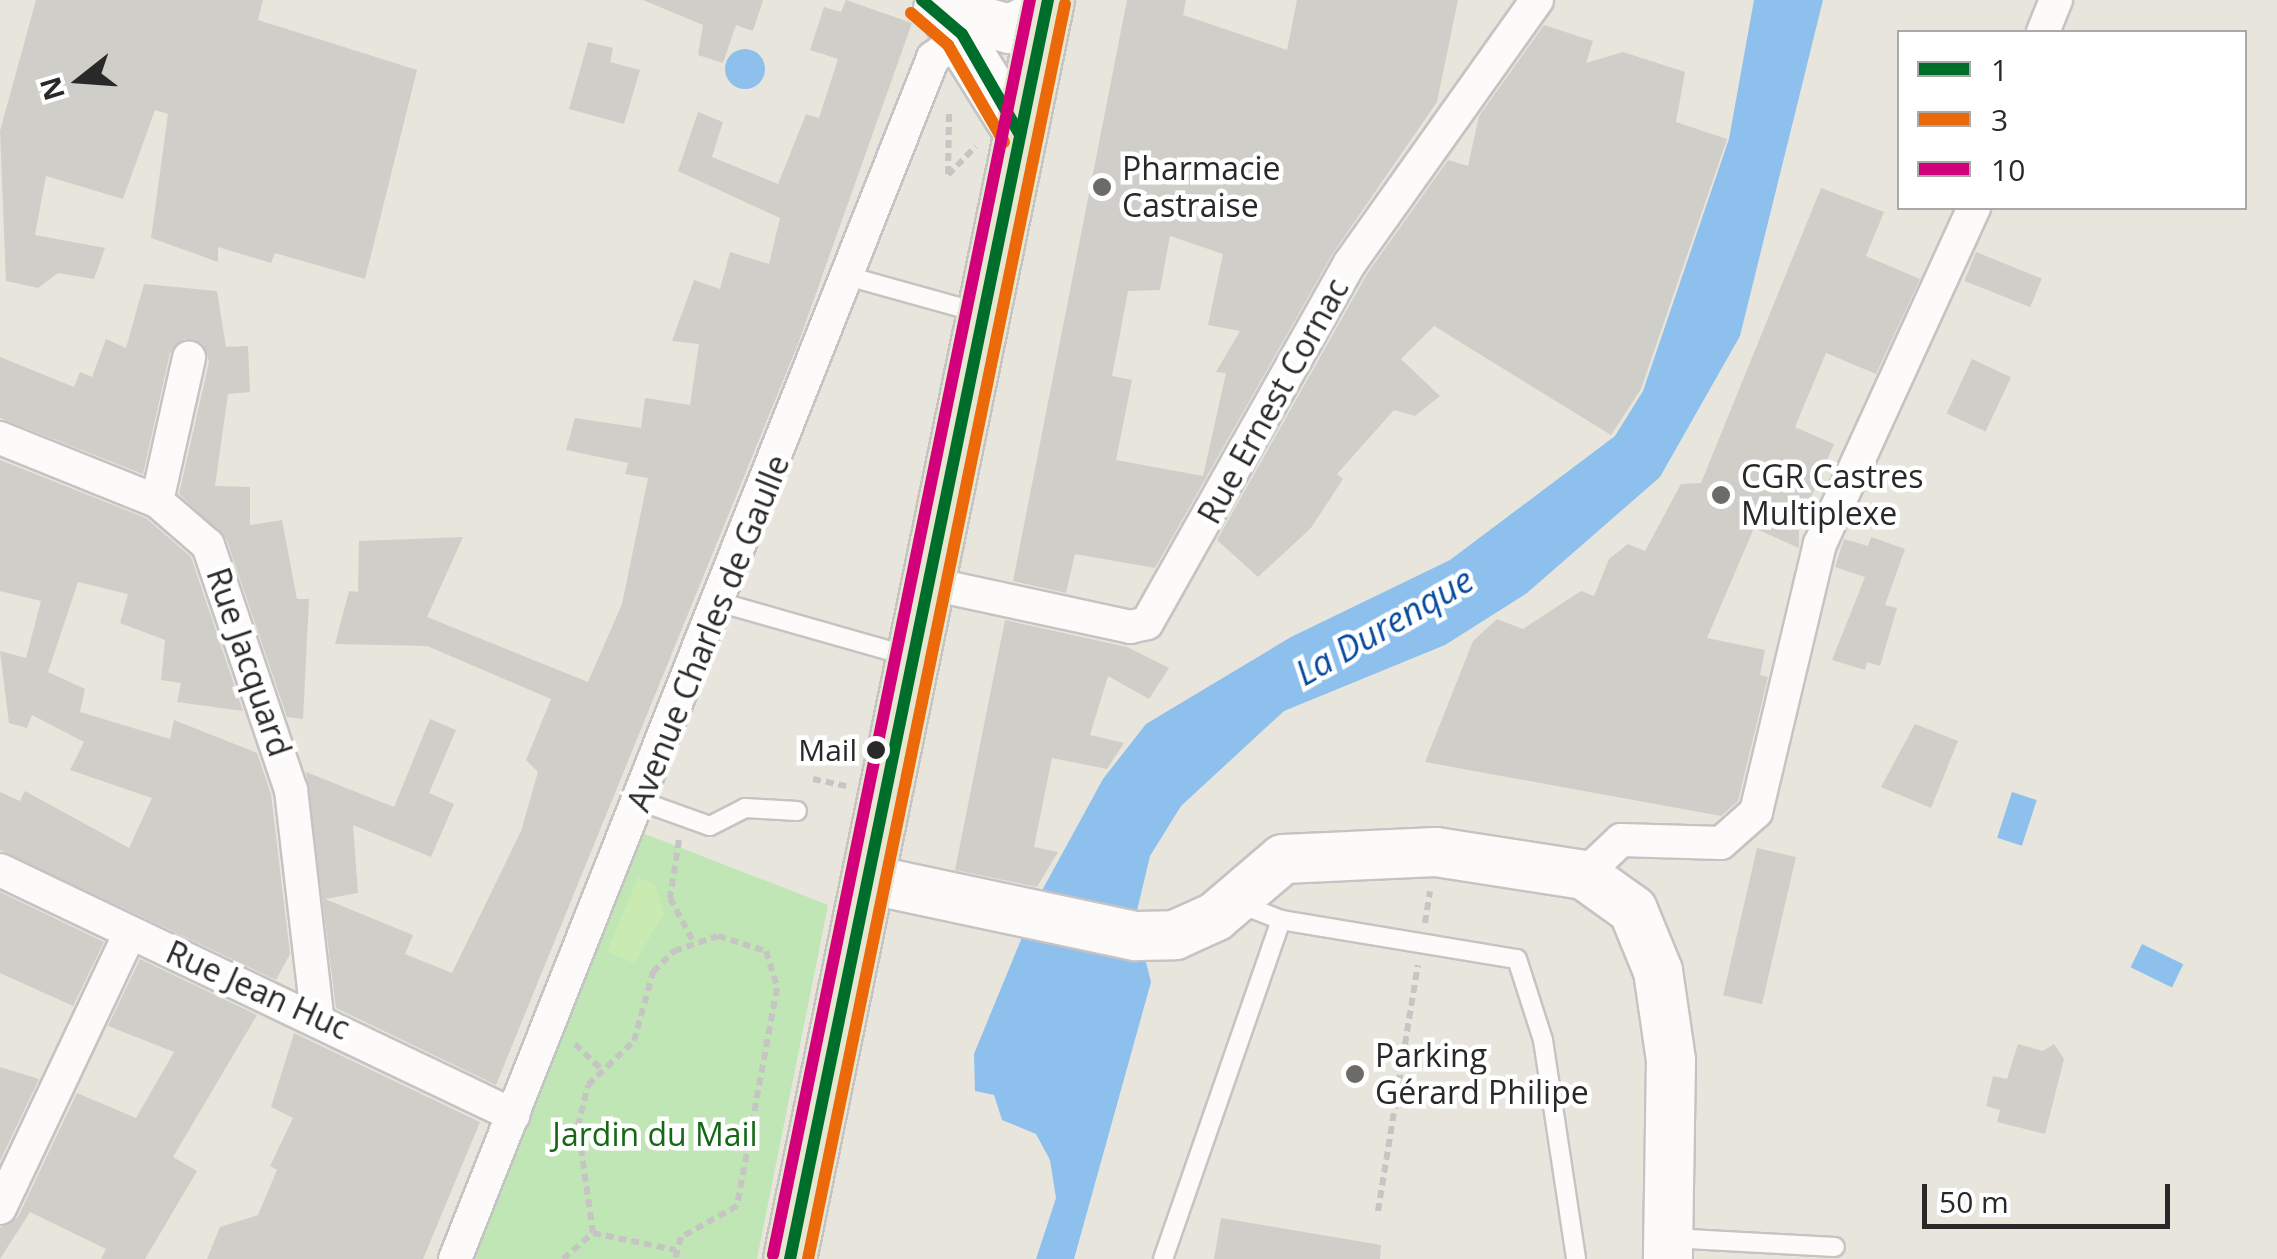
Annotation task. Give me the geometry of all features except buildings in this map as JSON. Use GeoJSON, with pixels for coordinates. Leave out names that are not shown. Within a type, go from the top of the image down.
{"type":"FeatureCollection","features":[{"type":"Feature","properties":{"kind":"main road"},"geometry":{"type":"LineString","coordinates":[[790,1259],[983,314],[1000,132],[1047,6]]}},
{"type":"Feature","properties":{"kind":"street","name":"Rue Ernest Cornac"},"geometry":{"type":"LineString","coordinates":[[927,583],[1130,628],[1147,623],[1350,262],[1537,0]]}},
{"type":"Feature","properties":{"kind":"street"},"geometry":{"type":"LineString","coordinates":[[2044,30],[2056,0]]}},
{"type":"Feature","properties":{"kind":"street"},"geometry":{"type":"LineString","coordinates":[[952,18],[1010,28],[1047,6]]}},
{"type":"Feature","properties":{"kind":"street"},"geometry":{"type":"LineString","coordinates":[[952,18],[1000,132]]}},
{"type":"Feature","properties":{"kind":"street","name":"Avenue Charles de Gaulle"},"geometry":{"type":"LineString","coordinates":[[455,1259],[722,603],[933,58],[952,18]]}},
{"type":"Feature","properties":{"kind":"street"},"geometry":{"type":"LineString","coordinates":[[1584,875],[1621,840],[1721,843],[1756,812],[1820,544],[1973,210]]}},
{"type":"Feature","properties":{"kind":"street"},"geometry":{"type":"LineString","coordinates":[[157,501],[189,358]]}},
{"type":"Feature","properties":{"kind":"street","name":"Rue Jacquard"},"geometry":{"type":"LineString","coordinates":[[0,438],[157,501],[208,545],[277,740],[318,1015]]}},
{"type":"Feature","properties":{"kind":"street"},"geometry":{"type":"LineString","coordinates":[[866,879],[1136,936],[1174,935],[1233,900],[1283,859],[1355,852],[1483,855],[1584,875],[1633,910],[1658,971],[1671,1060],[1669,1249]]}},
{"type":"Feature","properties":{"kind":"street","name":"Rue Jean Huc"},"geometry":{"type":"LineString","coordinates":[[0,870],[318,1015],[513,1115]]}},
{"type":"Feature","properties":{"kind":"street"},"geometry":{"type":"LineString","coordinates":[[0,1208],[130,932]]}},
{"type":"Feature","properties":{"kind":"lane"},"geometry":{"type":"LineString","coordinates":[[851,276],[917,299],[983,314]]}},
{"type":"Feature","properties":{"kind":"lane"},"geometry":{"type":"LineString","coordinates":[[722,603],[842,642],[912,657]]}},
{"type":"Feature","properties":{"kind":"lane"},"geometry":{"type":"LineString","coordinates":[[640,801],[710,826],[745,808],[797,812]]}},
{"type":"Feature","properties":{"kind":"lane"},"geometry":{"type":"LineString","coordinates":[[1233,900],[1280,920],[1517,958],[1542,1040],[1576,1259]]}},
{"type":"Feature","properties":{"kind":"lane"},"geometry":{"type":"LineString","coordinates":[[1163,1259],[1280,920]]}},
{"type":"Feature","properties":{"kind":"lane"},"geometry":{"type":"LineString","coordinates":[[1669,1249],[1836,1247]]}},
{"type":"Feature","properties":{"kind":"path"},"geometry":{"type":"LineString","coordinates":[[954,96],[942,138],[948,175],[1000,132]]}},
{"type":"Feature","properties":{"kind":"path"},"geometry":{"type":"LineString","coordinates":[[813,779],[852,787]]}},
{"type":"Feature","properties":{"kind":"path"},"geometry":{"type":"LineString","coordinates":[[675,846],[670,898],[692,941]]}},
{"type":"Feature","properties":{"kind":"path"},"geometry":{"type":"LineString","coordinates":[[1378,1211],[1428,904]]}},
{"type":"Feature","properties":{"kind":"path"},"geometry":{"type":"LineString","coordinates":[[718,936],[766,951],[777,988],[736,1206],[694,1226],[675,1254],[593,1233],[578,1126],[602,1070],[634,1041],[653,972],[692,941],[718,936]]}},
{"type":"Feature","properties":{"kind":"path"},"geometry":{"type":"LineString","coordinates":[[560,1037],[602,1070]]}},
{"type":"Feature","properties":{"kind":"path"},"geometry":{"type":"LineString","coordinates":[[564,1259],[593,1233]]}},
{"type":"Feature","properties":{"kind":"green space","name":"Jardin du Mail"},"geometry":{"type":"Polygon","coordinates":[[[640,832],[828,905],[757,1259],[472,1259],[640,832]]]}},
{"type":"Feature","properties":{"kind":"green space"},"geometry":{"type":"Polygon","coordinates":[[[638,877],[655,885],[664,914],[634,963],[607,952],[638,877]]]}},
{"type":"Feature","properties":{"kind":"water","name":"La Durenque"},"geometry":{"type":"Polygon","coordinates":[[[1754,0],[1823,0],[1740,336],[1660,477],[1527,593],[1445,645],[1284,711],[1181,806],[1150,856],[1135,919],[1151,982],[1074,1259],[1036,1259],[1056,1198],[1050,1160],[1036,1134],[1002,1120],[994,1095],[975,1091],[974,1054],[1039,896],[1103,779],[1146,724],[1291,637],[1450,560],[1615,436],[1643,391],[1729,139],[1754,0]]]}},
{"type":"Feature","properties":{"kind":"water"},"geometry":{"type":"Polygon","coordinates":[[[745,49],[759,55],[765,69],[759,83],[745,89],[731,83],[725,69],[731,55],[745,49]]]}},
{"type":"Feature","properties":{"kind":"water"},"geometry":{"type":"Polygon","coordinates":[[[2012,792],[2037,800],[2022,846],[1997,838],[2012,792]]]}},
{"type":"Feature","properties":{"kind":"water"},"geometry":{"type":"Polygon","coordinates":[[[2142,944],[2183,964],[2172,988],[2131,967],[2142,944]]]}},
{"type":"Feature","properties":{"kind":"transit line","name":"1"},"geometry":{"type":"LineString","coordinates":[[922,0],[962,34],[1019,133]]}},
{"type":"Feature","properties":{"kind":"transit line","name":"10"},"geometry":{"type":"LineString","coordinates":[[773,1255],[1030,0]]}},
{"type":"Feature","properties":{"kind":"transit line","name":"1"},"geometry":{"type":"LineString","coordinates":[[790,1259],[1048,0]]}},
{"type":"Feature","properties":{"kind":"transit line","name":"3"},"geometry":{"type":"LineString","coordinates":[[808,1259],[1065,4]]}},
{"type":"Feature","properties":{"kind":"transit line","name":"3"},"geometry":{"type":"LineString","coordinates":[[911,13],[948,45],[1004,142]]}},
{"type":"Feature","properties":{"kind":"place","name":"Pharmacie Castraise"},"geometry":{"type":"Point","coordinates":[1102,187]}},
{"type":"Feature","properties":{"kind":"place","name":"CGR Castres Multiplexe"},"geometry":{"type":"Point","coordinates":[1721,495]}},
{"type":"Feature","properties":{"kind":"place","name":"Mail"},"geometry":{"type":"Point","coordinates":[876,750]}},
{"type":"Feature","properties":{"kind":"place","name":"Parking Gérard Philipe"},"geometry":{"type":"Point","coordinates":[1355,1074]}}]}
